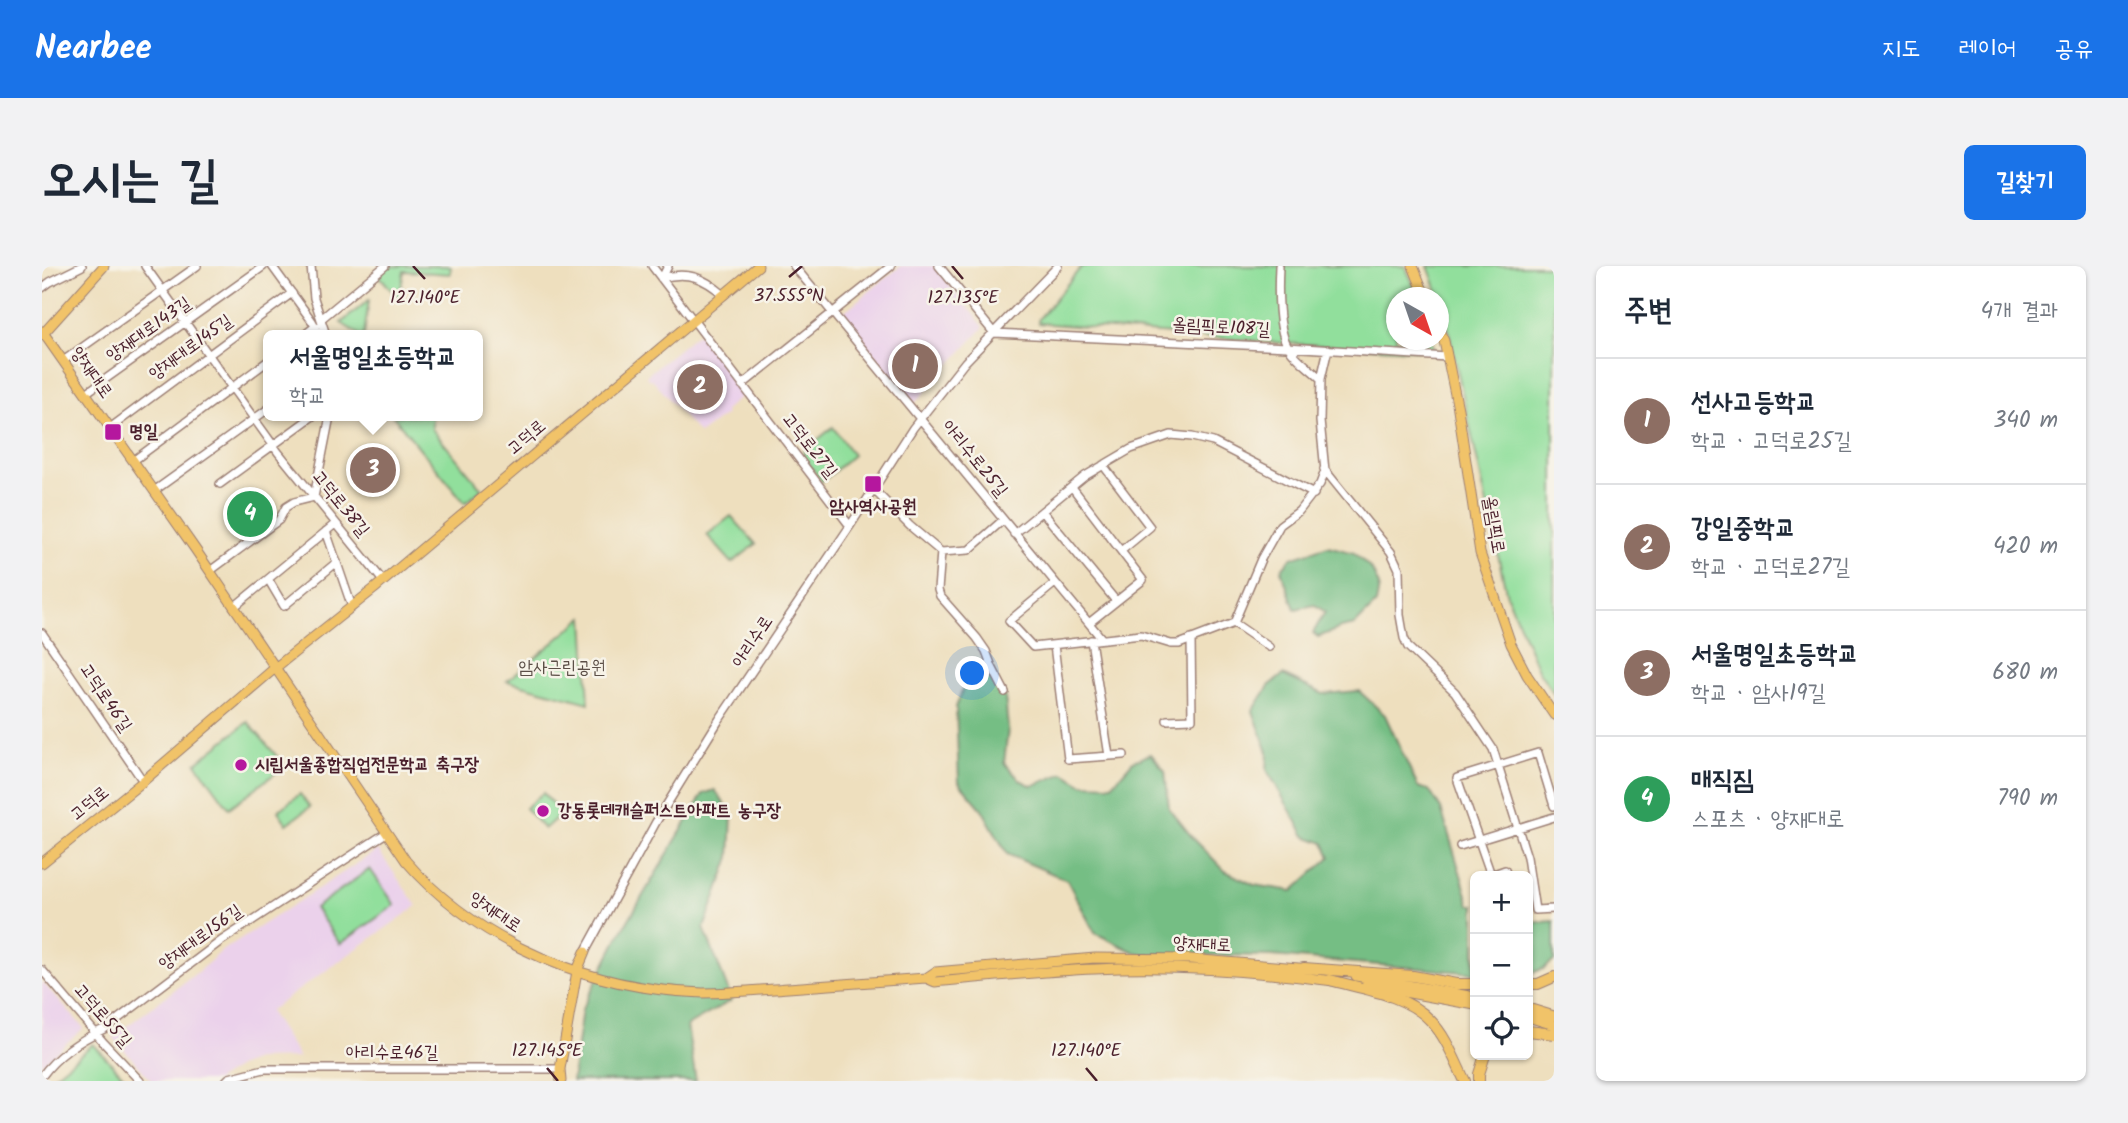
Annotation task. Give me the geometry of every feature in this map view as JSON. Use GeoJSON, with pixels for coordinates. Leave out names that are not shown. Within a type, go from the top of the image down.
{"type":"FeatureCollection","features":[{"type":"Feature","properties":{"kind":"highway"},"geometry":{"type":"LineString","coordinates":[[1304,968],[1413,976],[1470,984]]}},
{"type":"Feature","properties":{"kind":"highway"},"geometry":{"type":"LineString","coordinates":[[1533,984],[1554,977]]}},
{"type":"Feature","properties":{"kind":"highway"},"geometry":{"type":"LineString","coordinates":[[1330,980],[1402,1000],[1422,1013],[1443,1037],[1465,1081]]}},
{"type":"Feature","properties":{"kind":"highway"},"geometry":{"type":"LineString","coordinates":[[1533,1032],[1554,1034]]}},
{"type":"Feature","properties":{"kind":"highway"},"geometry":{"type":"LineString","coordinates":[[1479,1081],[1483,1060]]}},
{"type":"Feature","properties":{"kind":"main road"},"geometry":{"type":"LineString","coordinates":[[43,333],[104,266]]}},
{"type":"Feature","properties":{"kind":"main road","name":"고덕로"},"geometry":{"type":"LineString","coordinates":[[42,863],[758,266]]}},
{"type":"Feature","properties":{"kind":"main road"},"geometry":{"type":"LineString","coordinates":[[1413,266],[1422,287]]}},
{"type":"Feature","properties":{"kind":"main road","name":"양재대로"},"geometry":{"type":"LineString","coordinates":[[43,333],[210,571],[406,861],[424,881],[471,918],[513,945],[536,956],[576,971],[640,987],[703,993],[926,978],[935,982],[1085,969],[1143,968],[1282,974],[1403,991],[1470,1004]]}},
{"type":"Feature","properties":{"kind":"main road","name":"올림픽로"},"geometry":{"type":"LineString","coordinates":[[1445,350],[1461,430],[1479,553],[1511,645],[1527,676],[1554,715]]}},
{"type":"Feature","properties":{"kind":"main road","name":"아리수로"},"geometry":{"type":"LineString","coordinates":[[561,1081],[560,1069],[576,971],[585,952]]}},
{"type":"Feature","properties":{"kind":"main road","name":"양재대로"},"geometry":{"type":"LineString","coordinates":[[926,978],[935,972],[1095,958],[1190,959],[1304,968],[1470,996]]}},
{"type":"Feature","properties":{"kind":"main road"},"geometry":{"type":"LineString","coordinates":[[1533,1010],[1554,1016]]}},
{"type":"Feature","properties":{"kind":"main road"},"geometry":{"type":"LineString","coordinates":[[1533,1019],[1554,1025]]}},
{"type":"Feature","properties":{"kind":"street"},"geometry":{"type":"LineString","coordinates":[[42,288],[84,266],[94,275]]}},
{"type":"Feature","properties":{"kind":"street","name":"고덕로38길"},"geometry":{"type":"LineString","coordinates":[[145,266],[273,445],[383,581]]}},
{"type":"Feature","properties":{"kind":"street"},"geometry":{"type":"LineString","coordinates":[[63,361],[197,266]]}},
{"type":"Feature","properties":{"kind":"street","name":"양재대로143길"},"geometry":{"type":"LineString","coordinates":[[86,393],[264,266]]}},
{"type":"Feature","properties":{"kind":"street"},"geometry":{"type":"LineString","coordinates":[[272,266],[318,330]]}},
{"type":"Feature","properties":{"kind":"street"},"geometry":{"type":"LineString","coordinates":[[311,266],[314,298],[324,330]]}},
{"type":"Feature","properties":{"kind":"street"},"geometry":{"type":"LineString","coordinates":[[321,319],[385,266]]}},
{"type":"Feature","properties":{"kind":"street","name":"고덕로27길"},"geometry":{"type":"LineString","coordinates":[[652,266],[850,526]]}},
{"type":"Feature","properties":{"kind":"street"},"geometry":{"type":"LineString","coordinates":[[661,278],[668,266]]}},
{"type":"Feature","properties":{"kind":"street","name":"아리수로25길"},"geometry":{"type":"LineString","coordinates":[[794,266],[1102,639]]}},
{"type":"Feature","properties":{"kind":"street"},"geometry":{"type":"LineString","coordinates":[[742,385],[891,266]]}},
{"type":"Feature","properties":{"kind":"street"},"geometry":{"type":"LineString","coordinates":[[939,266],[994,333]]}},
{"type":"Feature","properties":{"kind":"street","name":"아리수로"},"geometry":{"type":"LineString","coordinates":[[585,952],[656,822],[719,720],[920,419],[965,362],[1058,266]]}},
{"type":"Feature","properties":{"kind":"street"},"geometry":{"type":"LineString","coordinates":[[1279,266],[1280,318],[1287,347],[1321,379]]}},
{"type":"Feature","properties":{"kind":"street"},"geometry":{"type":"LineString","coordinates":[[661,278],[691,275],[710,283],[724,295]]}},
{"type":"Feature","properties":{"kind":"street","name":"양재대로145길"},"geometry":{"type":"LineString","coordinates":[[110,428],[292,293]]}},
{"type":"Feature","properties":{"kind":"street"},"geometry":{"type":"LineString","coordinates":[[310,330],[316,326]]}},
{"type":"Feature","properties":{"kind":"street","name":"올림픽로108길"},"geometry":{"type":"LineString","coordinates":[[994,333],[1447,357]]}},
{"type":"Feature","properties":{"kind":"street"},"geometry":{"type":"LineString","coordinates":[[1055,583],[1010,621],[1033,647],[1141,635],[1179,644],[1234,623],[1261,559],[1280,525],[1299,511],[1320,484],[1324,469],[1320,421],[1321,379],[1328,349]]}},
{"type":"Feature","properties":{"kind":"street"},"geometry":{"type":"LineString","coordinates":[[133,461],[263,365]]}},
{"type":"Feature","properties":{"kind":"street"},"geometry":{"type":"LineString","coordinates":[[154,491],[263,413]]}},
{"type":"Feature","properties":{"kind":"street"},"geometry":{"type":"LineString","coordinates":[[220,484],[306,421]]}},
{"type":"Feature","properties":{"kind":"street"},"geometry":{"type":"LineString","coordinates":[[210,571],[279,520],[286,507],[294,502],[314,498],[329,421]]}},
{"type":"Feature","properties":{"kind":"street"},"geometry":{"type":"LineString","coordinates":[[1014,534],[1103,465],[1131,449],[1171,435],[1213,442],[1314,494]]}},
{"type":"Feature","properties":{"kind":"street"},"geometry":{"type":"LineString","coordinates":[[1103,465],[1150,527],[1121,551]]}},
{"type":"Feature","properties":{"kind":"street"},"geometry":{"type":"LineString","coordinates":[[1324,469],[1391,552],[1399,569],[1400,615],[1408,647],[1455,692],[1493,749],[1527,857],[1528,871]]}},
{"type":"Feature","properties":{"kind":"street"},"geometry":{"type":"LineString","coordinates":[[1072,487],[1143,580],[1089,623]]}},
{"type":"Feature","properties":{"kind":"street"},"geometry":{"type":"LineString","coordinates":[[873,489],[941,552],[938,590],[940,596],[986,651],[1005,692]]}},
{"type":"Feature","properties":{"kind":"street"},"geometry":{"type":"LineString","coordinates":[[1042,511],[1116,601]]}},
{"type":"Feature","properties":{"kind":"street","name":"아리수로25길"},"geometry":{"type":"LineString","coordinates":[[941,552],[969,551],[1003,520]]}},
{"type":"Feature","properties":{"kind":"street"},"geometry":{"type":"LineString","coordinates":[[234,607],[335,524]]}},
{"type":"Feature","properties":{"kind":"street"},"geometry":{"type":"LineString","coordinates":[[326,531],[352,607]]}},
{"type":"Feature","properties":{"kind":"street"},"geometry":{"type":"LineString","coordinates":[[268,579],[284,606],[337,562]]}},
{"type":"Feature","properties":{"kind":"street"},"geometry":{"type":"LineString","coordinates":[[1234,623],[1269,648]]}},
{"type":"Feature","properties":{"kind":"street","name":"고덕로46길"},"geometry":{"type":"LineString","coordinates":[[42,633],[143,781]]}},
{"type":"Feature","properties":{"kind":"street"},"geometry":{"type":"LineString","coordinates":[[1167,720],[1192,719],[1191,639]]}},
{"type":"Feature","properties":{"kind":"street"},"geometry":{"type":"LineString","coordinates":[[1091,640],[1109,756]]}},
{"type":"Feature","properties":{"kind":"street"},"geometry":{"type":"LineString","coordinates":[[1054,645],[1068,759],[1124,755]]}},
{"type":"Feature","properties":{"kind":"street"},"geometry":{"type":"LineString","coordinates":[[1490,871],[1457,778],[1538,753],[1554,806]]}},
{"type":"Feature","properties":{"kind":"street"},"geometry":{"type":"LineString","coordinates":[[1460,846],[1554,817]]}},
{"type":"Feature","properties":{"kind":"street","name":"양재대로156길"},"geometry":{"type":"LineString","coordinates":[[42,1076],[50,1065],[89,1035],[106,1028],[220,941],[386,833]]}},
{"type":"Feature","properties":{"kind":"street"},"geometry":{"type":"LineString","coordinates":[[1533,901],[1535,909],[1554,909]]}},
{"type":"Feature","properties":{"kind":"street","name":"고덕로55길"},"geometry":{"type":"LineString","coordinates":[[42,971],[140,1081]]}},
{"type":"Feature","properties":{"kind":"street","name":"아리수로46길"},"geometry":{"type":"LineString","coordinates":[[226,1081],[264,1069],[560,1069]]}},
{"type":"Feature","properties":{"kind":"shaded area"},"geometry":{"type":"Polygon","coordinates":[[[901,266],[934,266],[984,327],[913,405],[841,314],[901,266]]]}},
{"type":"Feature","properties":{"kind":"shaded area"},"geometry":{"type":"Polygon","coordinates":[[[697,334],[702,336],[745,393],[724,411],[726,414],[699,434],[652,379],[649,380],[646,376],[697,334]]]}},
{"type":"Feature","properties":{"kind":"shaded area"},"geometry":{"type":"Polygon","coordinates":[[[378,850],[417,906],[269,1011],[299,1058],[259,1059],[240,1066],[216,1081],[152,1081],[113,1037],[223,950],[378,850]]]}},
{"type":"Feature","properties":{"kind":"shaded area"},"geometry":{"type":"Polygon","coordinates":[[[42,982],[84,1028],[42,1064],[42,982]]]}},
{"type":"Feature","properties":{"kind":"green space"},"geometry":{"type":"Polygon","coordinates":[[[385,266],[451,266],[450,274],[404,271],[399,299],[377,273],[385,266]]]}},
{"type":"Feature","properties":{"kind":"green space"},"geometry":{"type":"Polygon","coordinates":[[[1082,266],[1405,266],[1414,287],[1386,287],[1386,348],[1281,343],[1039,323],[1038,320],[1082,266]]]}},
{"type":"Feature","properties":{"kind":"green space"},"geometry":{"type":"Polygon","coordinates":[[[1428,266],[1554,266],[1554,694],[1538,670],[1507,596],[1449,332],[1449,287],[1436,287],[1428,266]]]}},
{"type":"Feature","properties":{"kind":"green space"},"geometry":{"type":"Polygon","coordinates":[[[369,300],[365,330],[352,330],[341,323],[369,300]]]}},
{"type":"Feature","properties":{"kind":"green space"},"geometry":{"type":"Polygon","coordinates":[[[397,421],[432,421],[432,429],[482,489],[465,503],[397,421]]]}},
{"type":"Feature","properties":{"kind":"green space"},"geometry":{"type":"Polygon","coordinates":[[[833,427],[853,455],[822,482],[803,456],[804,451],[833,427]]]}},
{"type":"Feature","properties":{"kind":"green space"},"geometry":{"type":"Polygon","coordinates":[[[731,516],[756,544],[732,563],[707,535],[731,516]]]}},
{"type":"Feature","properties":{"kind":"green space"},"geometry":{"type":"Polygon","coordinates":[[[1328,546],[1354,553],[1372,570],[1379,586],[1376,604],[1355,625],[1318,637],[1313,633],[1325,612],[1315,605],[1295,609],[1281,570],[1291,558],[1328,546]]]}},
{"type":"Feature","properties":{"kind":"green space","name":"암사근린공원"},"geometry":{"type":"Polygon","coordinates":[[[584,617],[589,703],[507,681],[584,617]]]}},
{"type":"Feature","properties":{"kind":"green space"},"geometry":{"type":"Polygon","coordinates":[[[974,659],[1005,696],[1008,729],[1004,763],[1020,780],[1032,786],[1064,773],[1082,784],[1112,785],[1133,761],[1151,754],[1165,771],[1169,808],[1225,871],[1254,885],[1293,891],[1330,857],[1324,843],[1305,836],[1267,770],[1268,752],[1253,711],[1269,686],[1283,675],[1323,694],[1359,691],[1385,715],[1418,787],[1429,790],[1441,809],[1470,905],[1470,973],[1272,956],[1138,954],[1095,933],[1067,880],[1007,854],[982,809],[959,782],[956,707],[974,659]]]}},
{"type":"Feature","properties":{"kind":"green space","name":"시립서울종합직업전문학교 축구장"},"geometry":{"type":"Polygon","coordinates":[[[248,722],[285,766],[229,808],[196,763],[248,722]]]}},
{"type":"Feature","properties":{"kind":"green space"},"geometry":{"type":"Polygon","coordinates":[[[715,790],[732,815],[730,857],[704,928],[732,1000],[687,1026],[696,1081],[572,1081],[582,1009],[619,936],[703,794],[715,790]]]}},
{"type":"Feature","properties":{"kind":"green space","name":"강동롯데캐슬퍼스트아파트 농구장"},"geometry":{"type":"Polygon","coordinates":[[[543,793],[561,814],[544,829],[525,808],[543,793]]]}},
{"type":"Feature","properties":{"kind":"green space"},"geometry":{"type":"Polygon","coordinates":[[[300,794],[310,807],[287,824],[278,811],[300,794]]]}},
{"type":"Feature","properties":{"kind":"green space"},"geometry":{"type":"Polygon","coordinates":[[[370,869],[395,905],[340,944],[315,908],[370,869]]]}},
{"type":"Feature","properties":{"kind":"green space"},"geometry":{"type":"Polygon","coordinates":[[[1554,921],[1554,961],[1533,972],[1533,934],[1533,923],[1554,921]]]}},
{"type":"Feature","properties":{"kind":"green space"},"geometry":{"type":"Polygon","coordinates":[[[93,1044],[128,1081],[48,1081],[93,1044]]]}},
{"type":"Feature","properties":{"kind":"place","name":"선사고등학교"},"geometry":{"type":"Point","coordinates":[915,366]}},
{"type":"Feature","properties":{"kind":"place","name":"강일중학교"},"geometry":{"type":"Point","coordinates":[700,387]}},
{"type":"Feature","properties":{"kind":"place","name":"명일"},"geometry":{"type":"Point","coordinates":[113,432]}},
{"type":"Feature","properties":{"kind":"place","name":"서울명일초등학교"},"geometry":{"type":"Point","coordinates":[373,470]}},
{"type":"Feature","properties":{"kind":"place","name":"암사역사공원"},"geometry":{"type":"Point","coordinates":[873,484]}},
{"type":"Feature","properties":{"kind":"place","name":"매직짐"},"geometry":{"type":"Point","coordinates":[250,514]}},
{"type":"Feature","properties":{"kind":"place","name":"시립서울종합직업전문학교 축구장"},"geometry":{"type":"Point","coordinates":[241,765]}},
{"type":"Feature","properties":{"kind":"place","name":"강동롯데캐슬퍼스트아파트 농구장"},"geometry":{"type":"Point","coordinates":[543,811]}}]}
